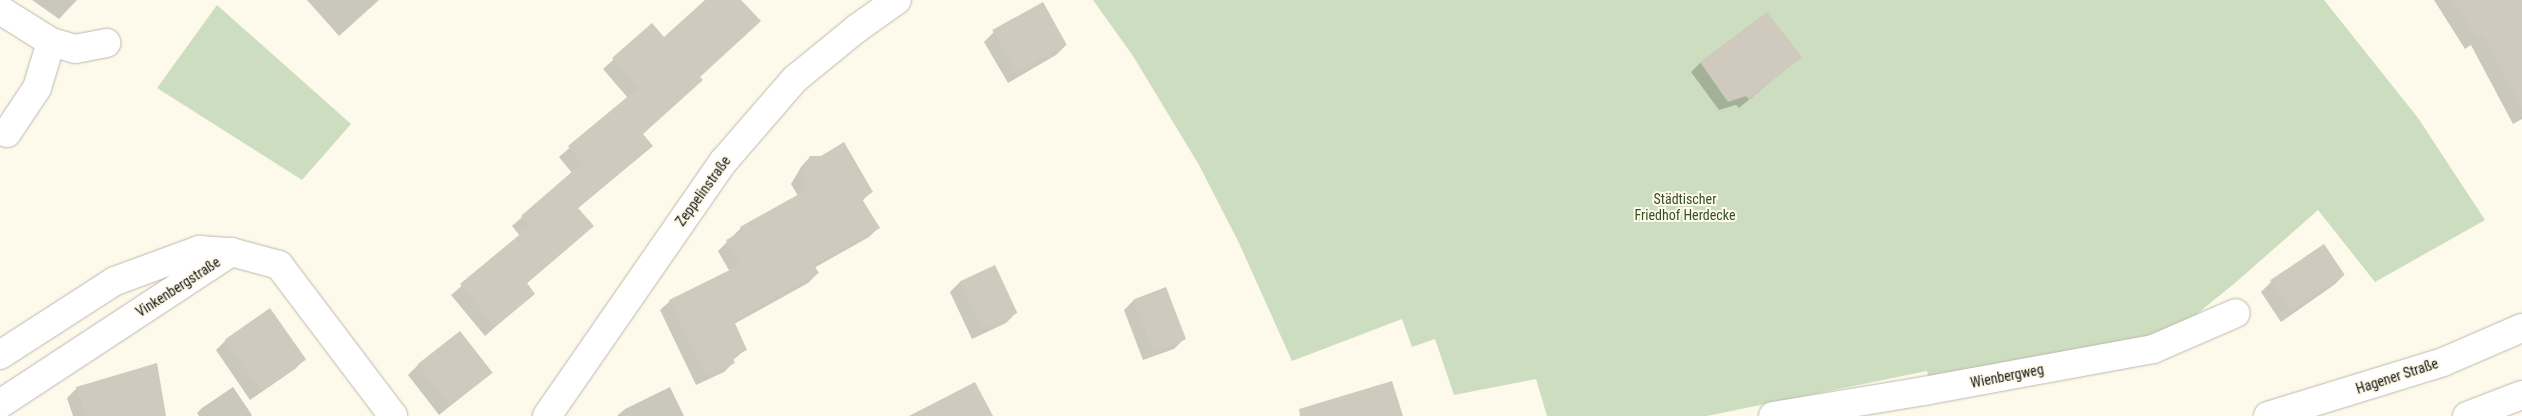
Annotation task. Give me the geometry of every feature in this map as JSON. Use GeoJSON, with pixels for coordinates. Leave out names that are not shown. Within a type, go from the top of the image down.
{"type":"FeatureCollection","features":[{"type":"Feature","properties":{"kind":"street","name":"Zeppelinstraße"},"geometry":{"type":"LineString","coordinates":[[547,416],[723,162],[795,79],[856,29],[897,0]]}},
{"type":"Feature","properties":{"kind":"street"},"geometry":{"type":"LineString","coordinates":[[0,10],[50,42],[75,49],[106,43]]}},
{"type":"Feature","properties":{"kind":"street"},"geometry":{"type":"LineString","coordinates":[[7,133],[37,88],[50,42]]}},
{"type":"Feature","properties":{"kind":"street"},"geometry":{"type":"LineString","coordinates":[[0,355],[115,280],[199,250],[232,252]]}},
{"type":"Feature","properties":{"kind":"street","name":"Vinkenbergstraße"},"geometry":{"type":"LineString","coordinates":[[0,404],[232,252],[280,265],[393,416]]}},
{"type":"Feature","properties":{"kind":"street","name":"Wienbergweg"},"geometry":{"type":"LineString","coordinates":[[1773,416],[1924,391],[2153,348],[2236,313]]}},
{"type":"Feature","properties":{"kind":"street","name":"Hagener Straße"},"geometry":{"type":"LineString","coordinates":[[2268,416],[2442,362],[2522,328]]}},
{"type":"Feature","properties":{"kind":"street"},"geometry":{"type":"LineString","coordinates":[[2467,416],[2522,395]]}},
{"type":"Feature","properties":{"kind":"green space","name":"Städtischer Friedhof Herdecke"},"geometry":{"type":"Polygon","coordinates":[[[1093,0],[2324,0],[2418,118],[2485,220],[2375,282],[2318,210],[2235,283],[2166,339],[1930,383],[1927,371],[1707,416],[1547,416],[1536,379],[1454,395],[1435,339],[1412,347],[1402,319],[1292,361],[1239,243],[1199,165],[1133,56],[1093,0]]]}},
{"type":"Feature","properties":{"kind":"green space"},"geometry":{"type":"Polygon","coordinates":[[[217,5],[351,124],[302,180],[157,88],[217,5]]]}},
{"type":"Feature","properties":{"kind":"building"},"geometry":{"type":"Polygon","coordinates":[[[705,0],[741,0],[761,21],[700,77],[703,80],[643,134],[653,146],[578,208],[594,226],[527,283],[535,294],[495,327],[460,284],[530,226],[521,216],[582,163],[568,146],[638,88],[612,58],[652,23],[664,37],[705,0]]]}},
{"type":"Feature","properties":{"kind":"building"},"geometry":{"type":"Polygon","coordinates":[[[2452,0],[2522,0],[2522,109],[2482,34],[2477,38],[2452,0]]]}},
{"type":"Feature","properties":{"kind":"building"},"geometry":{"type":"Polygon","coordinates":[[[1043,2],[1067,45],[1016,73],[992,30],[1043,2]]]}},
{"type":"Feature","properties":{"kind":"building"},"geometry":{"type":"Polygon","coordinates":[[[1767,12],[1802,57],[1749,99],[1746,96],[1728,102],[1700,62],[1767,12]]]}},
{"type":"Feature","properties":{"kind":"building"},"geometry":{"type":"Polygon","coordinates":[[[844,142],[873,192],[862,199],[880,228],[814,265],[819,273],[734,321],[747,350],[732,357],[735,363],[706,376],[669,300],[740,265],[726,240],[743,231],[740,227],[808,189],[800,174],[810,156],[821,156],[844,142]]]}},
{"type":"Feature","properties":{"kind":"building"},"geometry":{"type":"Polygon","coordinates":[[[2324,244],[2345,275],[2291,311],[2270,280],[2324,244]]]}},
{"type":"Feature","properties":{"kind":"building"},"geometry":{"type":"Polygon","coordinates":[[[995,265],[1017,313],[982,330],[960,281],[995,265]]]}},
{"type":"Feature","properties":{"kind":"building"},"geometry":{"type":"Polygon","coordinates":[[[1166,287],[1186,339],[1153,352],[1133,300],[1166,287]]]}},
{"type":"Feature","properties":{"kind":"building"},"geometry":{"type":"Polygon","coordinates":[[[270,308],[306,360],[261,391],[225,340],[270,308]]]}},
{"type":"Feature","properties":{"kind":"building"},"geometry":{"type":"Polygon","coordinates":[[[460,331],[493,373],[450,406],[417,364],[460,331]]]}},
{"type":"Feature","properties":{"kind":"building"},"geometry":{"type":"Polygon","coordinates":[[[157,363],[166,416],[85,416],[76,387],[157,363]]]}},
{"type":"Feature","properties":{"kind":"building"},"geometry":{"type":"Polygon","coordinates":[[[1392,381],[1403,416],[1300,416],[1299,409],[1392,381]]]}},
{"type":"Feature","properties":{"kind":"building"},"geometry":{"type":"Polygon","coordinates":[[[975,382],[993,416],[909,416],[975,382]]]}}]}
